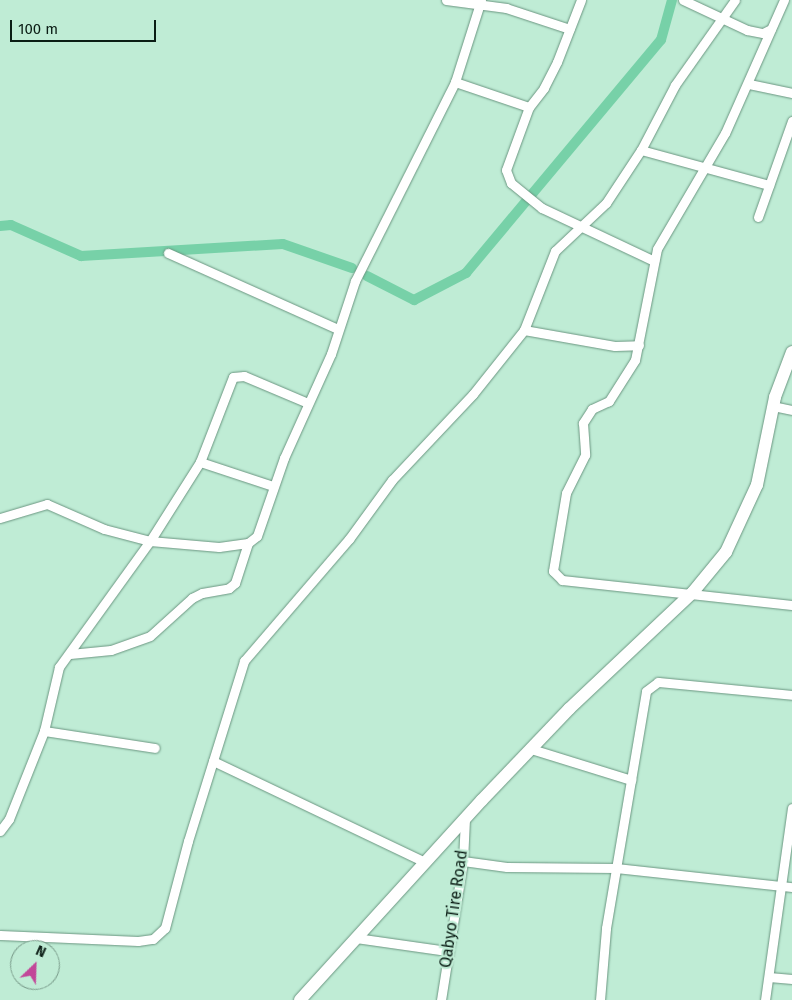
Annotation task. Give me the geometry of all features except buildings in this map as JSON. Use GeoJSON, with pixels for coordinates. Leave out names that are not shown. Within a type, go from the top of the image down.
{"type":"FeatureCollection","features":[{"type":"Feature","properties":{"kind":"street"},"geometry":{"type":"LineString","coordinates":[[446,0],[480,2],[570,29]]}},
{"type":"Feature","properties":{"kind":"street"},"geometry":{"type":"LineString","coordinates":[[581,0],[544,88],[529,107],[506,170],[513,184],[542,208],[583,224],[654,261]]}},
{"type":"Feature","properties":{"kind":"street"},"geometry":{"type":"LineString","coordinates":[[683,0],[756,33],[771,29]]}},
{"type":"Feature","properties":{"kind":"street"},"geometry":{"type":"LineString","coordinates":[[0,935],[153,939],[164,928],[244,661],[350,539],[392,480],[473,394],[524,330],[551,257],[606,203],[640,150],[675,85],[735,0]]}},
{"type":"Feature","properties":{"kind":"street"},"geometry":{"type":"LineString","coordinates":[[784,0],[749,84],[705,166],[657,249],[639,345],[623,382],[609,401],[592,409],[583,423],[584,455],[566,494],[553,571],[562,580],[693,592],[792,605]]}},
{"type":"Feature","properties":{"kind":"street"},"geometry":{"type":"LineString","coordinates":[[0,518],[47,504],[104,529],[150,541],[219,547],[248,543],[257,536],[273,486],[331,354],[355,281],[455,82],[480,2]]}},
{"type":"Feature","properties":{"kind":"street"},"geometry":{"type":"LineString","coordinates":[[455,82],[529,107]]}},
{"type":"Feature","properties":{"kind":"street"},"geometry":{"type":"LineString","coordinates":[[749,84],[792,93]]}},
{"type":"Feature","properties":{"kind":"street"},"geometry":{"type":"LineString","coordinates":[[758,217],[792,121]]}},
{"type":"Feature","properties":{"kind":"street"},"geometry":{"type":"LineString","coordinates":[[640,150],[705,166],[769,185]]}},
{"type":"Feature","properties":{"kind":"street"},"geometry":{"type":"LineString","coordinates":[[168,253],[338,329]]}},
{"type":"Feature","properties":{"kind":"street"},"geometry":{"type":"LineString","coordinates":[[524,330],[615,346],[639,345]]}},
{"type":"Feature","properties":{"kind":"street"},"geometry":{"type":"LineString","coordinates":[[300,1000],[465,818],[531,749],[693,592],[726,552],[738,530],[757,485],[773,406],[792,352]]}},
{"type":"Feature","properties":{"kind":"street"},"geometry":{"type":"LineString","coordinates":[[0,831],[9,819],[44,731],[59,667],[150,541],[200,462],[233,376],[244,376],[308,403]]}},
{"type":"Feature","properties":{"kind":"street"},"geometry":{"type":"LineString","coordinates":[[773,406],[792,410]]}},
{"type":"Feature","properties":{"kind":"street"},"geometry":{"type":"LineString","coordinates":[[200,462],[273,486]]}},
{"type":"Feature","properties":{"kind":"street"},"geometry":{"type":"LineString","coordinates":[[70,654],[111,650],[150,636],[192,598],[202,593],[229,588],[235,583],[248,543]]}},
{"type":"Feature","properties":{"kind":"street"},"geometry":{"type":"LineString","coordinates":[[600,1000],[606,928],[646,691],[658,682],[792,695]]}},
{"type":"Feature","properties":{"kind":"street"},"geometry":{"type":"LineString","coordinates":[[44,731],[155,748]]}},
{"type":"Feature","properties":{"kind":"street"},"geometry":{"type":"LineString","coordinates":[[531,749],[631,780]]}},
{"type":"Feature","properties":{"kind":"street"},"geometry":{"type":"LineString","coordinates":[[213,761],[425,862]]}},
{"type":"Feature","properties":{"kind":"street"},"geometry":{"type":"LineString","coordinates":[[765,1000],[792,808]]}},
{"type":"Feature","properties":{"kind":"street","name":"Qabyo Tire Road"},"geometry":{"type":"LineString","coordinates":[[441,1000],[447,952],[463,861],[465,818]]}},
{"type":"Feature","properties":{"kind":"street"},"geometry":{"type":"LineString","coordinates":[[463,861],[508,866],[616,868],[792,887]]}},
{"type":"Feature","properties":{"kind":"street"},"geometry":{"type":"LineString","coordinates":[[356,938],[447,952]]}},
{"type":"Feature","properties":{"kind":"street"},"geometry":{"type":"LineString","coordinates":[[769,977],[792,979]]}},
{"type":"Feature","properties":{"kind":"waterway"},"geometry":{"type":"LineString","coordinates":[[367,276],[414,300],[466,273],[661,40],[672,0]]}},
{"type":"Feature","properties":{"kind":"waterway"},"geometry":{"type":"LineString","coordinates":[[0,226],[11,225],[81,256],[283,244],[352,268]]}}]}
